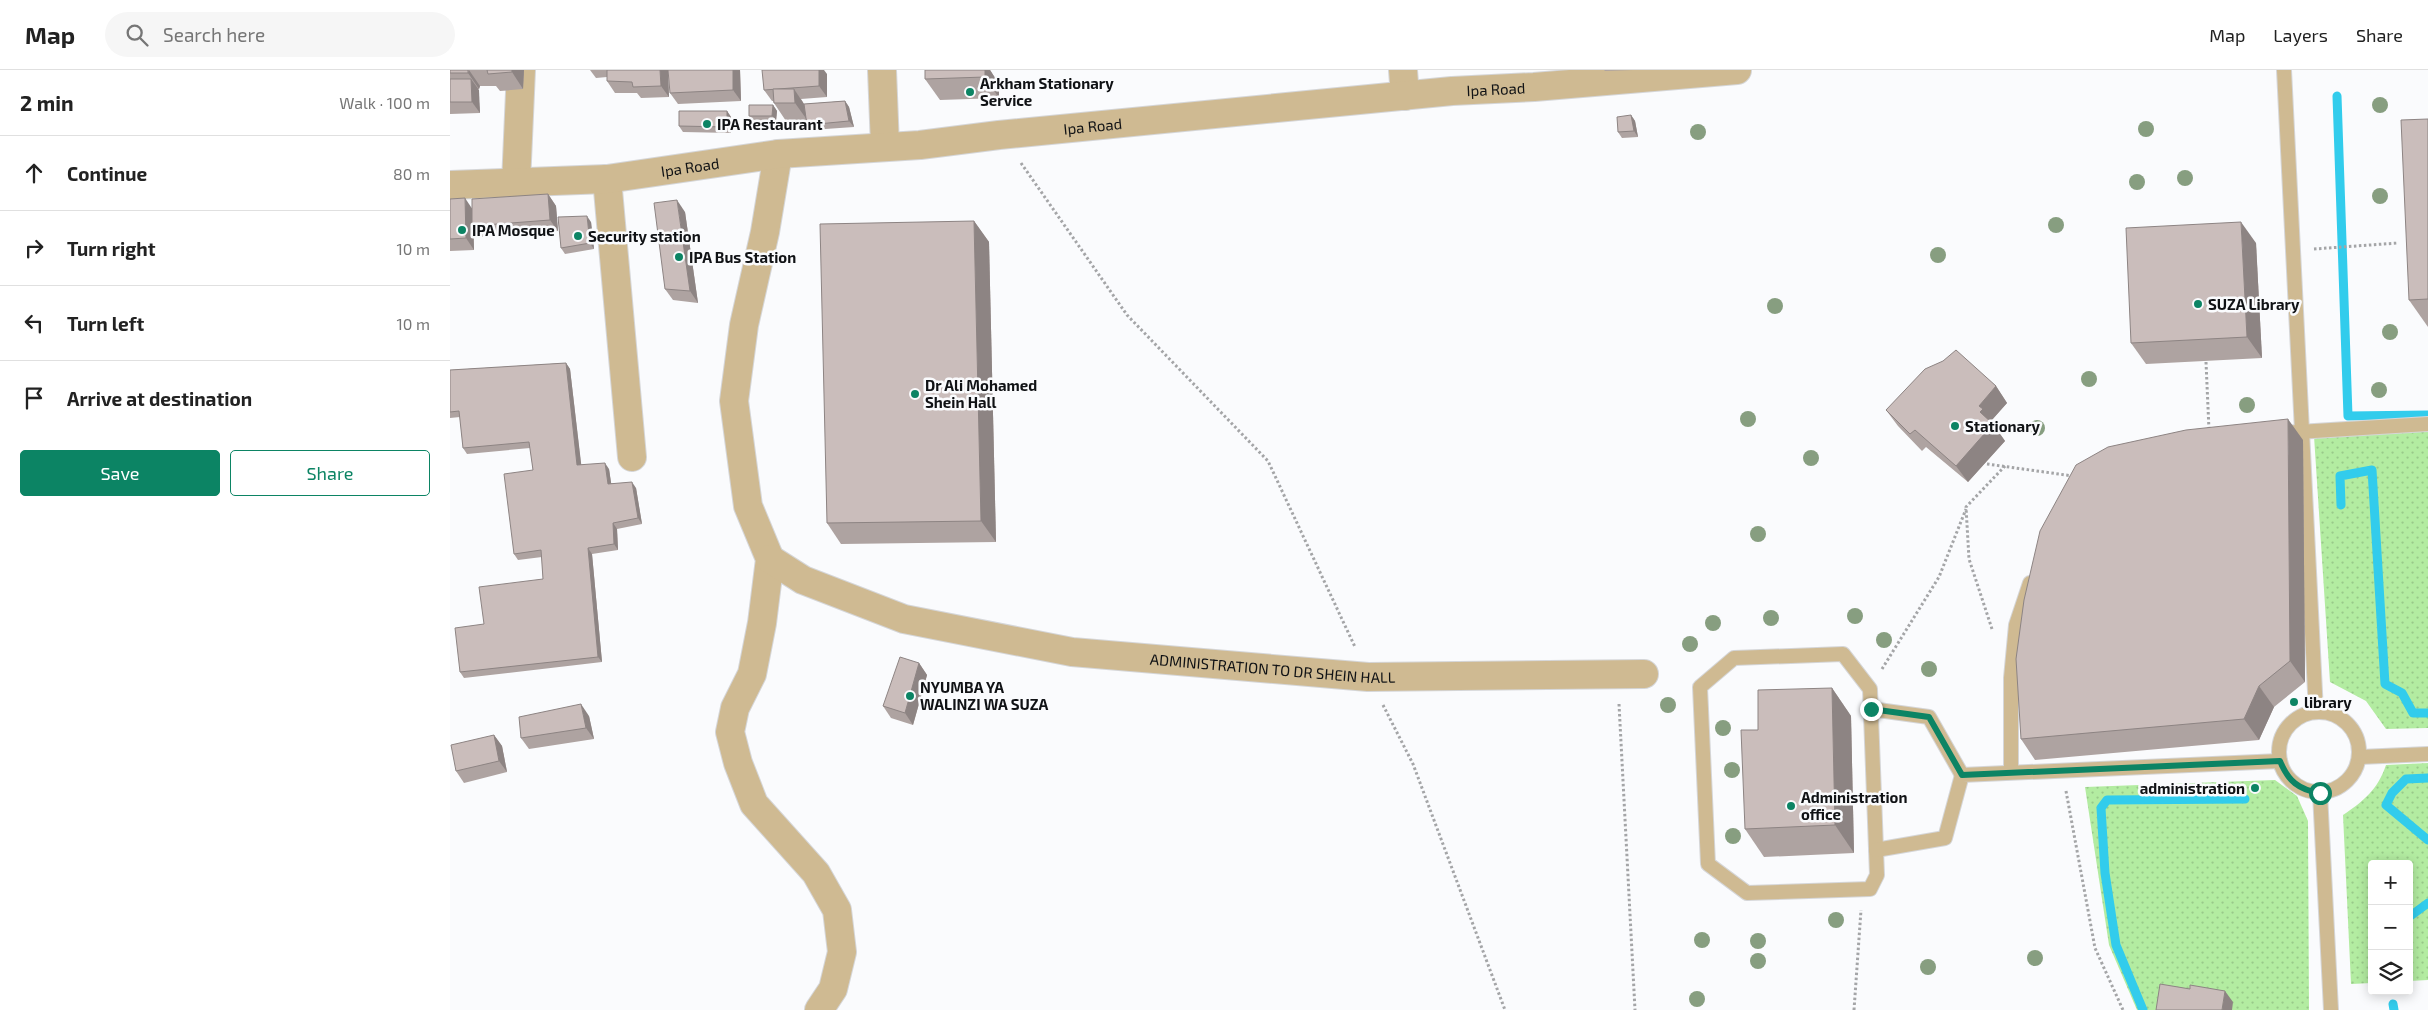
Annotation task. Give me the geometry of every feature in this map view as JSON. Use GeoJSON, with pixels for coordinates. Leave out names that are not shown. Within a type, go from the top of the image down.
{"type":"FeatureCollection","features":[{"type":"Feature","properties":{"kind":"street"},"geometry":{"type":"LineString","coordinates":[[516,183],[521,70]]}},
{"type":"Feature","properties":{"kind":"street"},"geometry":{"type":"LineString","coordinates":[[882,70],[885,146]]}},
{"type":"Feature","properties":{"kind":"street","name":"Ipa Road"},"geometry":{"type":"LineString","coordinates":[[450,185],[607,179],[778,154],[920,145],[1404,83],[1737,70]]}},
{"type":"Feature","properties":{"kind":"street"},"geometry":{"type":"LineString","coordinates":[[778,154],[765,232],[744,326],[734,401],[748,506],[770,559],[762,623],[752,674],[735,708],[730,732],[738,763],[754,804],[816,873],[837,910],[842,952],[833,989],[819,1010]]}},
{"type":"Feature","properties":{"kind":"street"},"geometry":{"type":"LineString","coordinates":[[607,179],[632,456]]}},
{"type":"Feature","properties":{"kind":"street","name":"ADMINISTRATION TO DR SHEIN HALL"},"geometry":{"type":"LineString","coordinates":[[770,559],[804,580],[904,619],[1072,652],[1368,677],[1644,674]]}},
{"type":"Feature","properties":{"kind":"lane"},"geometry":{"type":"LineString","coordinates":[[2284,70],[2316,712]]}},
{"type":"Feature","properties":{"kind":"lane"},"geometry":{"type":"LineString","coordinates":[[2268,434],[2428,424]]}},
{"type":"Feature","properties":{"kind":"lane"},"geometry":{"type":"LineString","coordinates":[[2011,772],[2011,678],[2016,625],[2035,566]]}},
{"type":"Feature","properties":{"kind":"lane"},"geometry":{"type":"LineString","coordinates":[[1843,654],[1870,689],[1877,875],[1870,889],[1747,893],[1708,864],[1700,687],[1734,658],[1843,654]]}},
{"type":"Feature","properties":{"kind":"lane"},"geometry":{"type":"LineString","coordinates":[[1871,709],[1929,717],[1962,775],[1945,838],[1876,850]]}},
{"type":"Feature","properties":{"kind":"lane"},"geometry":{"type":"LineString","coordinates":[[2316,712],[2334,714],[2349,724],[2358,739],[2360,757],[2355,771],[2346,783],[2334,790],[2320,793],[2306,791],[2294,784],[2285,774],[2280,761],[2280,744],[2287,728],[2299,717],[2316,712]]}},
{"type":"Feature","properties":{"kind":"lane"},"geometry":{"type":"LineString","coordinates":[[2360,757],[2428,754]]}},
{"type":"Feature","properties":{"kind":"lane"},"geometry":{"type":"LineString","coordinates":[[1962,775],[2280,761]]}},
{"type":"Feature","properties":{"kind":"lane"},"geometry":{"type":"LineString","coordinates":[[2320,793],[2331,1010]]}},
{"type":"Feature","properties":{"kind":"path"},"geometry":{"type":"LineString","coordinates":[[999,135],[1042,190],[1127,314],[1268,462],[1368,677],[1413,764],[1505,1010]]}},
{"type":"Feature","properties":{"kind":"path"},"geometry":{"type":"LineString","coordinates":[[2293,250],[2398,243]]}},
{"type":"Feature","properties":{"kind":"path"},"geometry":{"type":"LineString","coordinates":[[2206,362],[2209,438]]}},
{"type":"Feature","properties":{"kind":"path"},"geometry":{"type":"LineString","coordinates":[[1987,464],[2081,478]]}},
{"type":"Feature","properties":{"kind":"path"},"geometry":{"type":"LineString","coordinates":[[1870,689],[1939,577],[1966,507],[2005,466]]}},
{"type":"Feature","properties":{"kind":"path"},"geometry":{"type":"LineString","coordinates":[[1966,507],[1969,559],[1994,634]]}},
{"type":"Feature","properties":{"kind":"path"},"geometry":{"type":"LineString","coordinates":[[1618,702],[1635,1010]]}},
{"type":"Feature","properties":{"kind":"path"},"geometry":{"type":"LineString","coordinates":[[2065,770],[2066,792],[2094,948],[2123,1010]]}},
{"type":"Feature","properties":{"kind":"path"},"geometry":{"type":"LineString","coordinates":[[1854,1010],[1861,889]]}},
{"type":"Feature","properties":{"kind":"green space"},"geometry":{"type":"Polygon","coordinates":[[[2428,430],[2428,728],[2386,729],[2366,701],[2330,682],[2314,436],[2428,430]]]}},
{"type":"Feature","properties":{"kind":"green space"},"geometry":{"type":"Polygon","coordinates":[[[2428,763],[2428,980],[2413,981],[2413,860],[2368,860],[2368,983],[2351,984],[2343,815],[2369,794],[2379,781],[2386,765],[2428,763]]]}},
{"type":"Feature","properties":{"kind":"green space"},"geometry":{"type":"Polygon","coordinates":[[[2275,780],[2297,796],[2308,821],[2309,1010],[2137,1010],[2109,945],[2085,787],[2275,780]]]}},
{"type":"Feature","properties":{"kind":"building"},"geometry":{"type":"Polygon","coordinates":[[[450,70],[468,70],[468,73],[450,73],[450,70]]]}},
{"type":"Feature","properties":{"kind":"building"},"geometry":{"type":"Polygon","coordinates":[[[487,70],[512,70],[512,72],[488,74],[487,70]]]}},
{"type":"Feature","properties":{"kind":"building"},"geometry":{"type":"Polygon","coordinates":[[[607,70],[660,70],[661,86],[633,87],[632,82],[607,81],[607,70]]]}},
{"type":"Feature","properties":{"kind":"building"},"geometry":{"type":"Polygon","coordinates":[[[668,70],[733,70],[733,90],[670,93],[668,70]]]}},
{"type":"Feature","properties":{"kind":"building"},"geometry":{"type":"Polygon","coordinates":[[[762,70],[819,70],[819,86],[764,90],[762,70]]]}},
{"type":"Feature","properties":{"kind":"building"},"geometry":{"type":"Polygon","coordinates":[[[925,70],[985,70],[985,77],[925,79],[925,70]]]}},
{"type":"Feature","properties":{"kind":"building"},"geometry":{"type":"Polygon","coordinates":[[[450,79],[471,79],[472,102],[450,102],[450,79]]]}},
{"type":"Feature","properties":{"kind":"building"},"geometry":{"type":"Polygon","coordinates":[[[773,89],[794,89],[795,103],[774,103],[773,89]]]}},
{"type":"Feature","properties":{"kind":"building"},"geometry":{"type":"Polygon","coordinates":[[[845,101],[849,121],[807,125],[804,104],[845,101]]]}},
{"type":"Feature","properties":{"kind":"building"},"geometry":{"type":"Polygon","coordinates":[[[749,105],[773,105],[772,116],[749,116],[749,105]]]}},
{"type":"Feature","properties":{"kind":"building"},"geometry":{"type":"Polygon","coordinates":[[[679,111],[727,111],[727,127],[679,126],[679,111]]]}},
{"type":"Feature","properties":{"kind":"building"},"geometry":{"type":"Polygon","coordinates":[[[1631,115],[1634,131],[1618,132],[1617,117],[1631,115]]]}},
{"type":"Feature","properties":{"kind":"building"},"geometry":{"type":"Polygon","coordinates":[[[2428,119],[2428,299],[2409,300],[2401,120],[2428,119]]]}},
{"type":"Feature","properties":{"kind":"building"},"geometry":{"type":"Polygon","coordinates":[[[548,194],[550,220],[472,226],[472,199],[548,194]]]}},
{"type":"Feature","properties":{"kind":"building"},"geometry":{"type":"Polygon","coordinates":[[[465,198],[466,238],[450,239],[450,199],[465,198]]]}},
{"type":"Feature","properties":{"kind":"building","name":"IPA Bus Station"},"geometry":{"type":"Polygon","coordinates":[[[677,200],[690,291],[665,289],[654,203],[677,200]]]}},
{"type":"Feature","properties":{"kind":"building","name":"Security station"},"geometry":{"type":"Polygon","coordinates":[[[587,216],[590,243],[561,248],[558,217],[587,216]]]}},
{"type":"Feature","properties":{"kind":"building","name":"Dr Ali Mohamed Shein Hall"},"geometry":{"type":"Polygon","coordinates":[[[974,221],[981,521],[827,523],[820,224],[974,221]]]}},
{"type":"Feature","properties":{"kind":"building"},"geometry":{"type":"Polygon","coordinates":[[[2241,222],[2247,337],[2131,343],[2126,228],[2241,222]]]}},
{"type":"Feature","properties":{"kind":"building"},"geometry":{"type":"Polygon","coordinates":[[[1956,350],[1996,386],[1979,406],[1983,409],[1980,412],[1993,424],[1956,466],[1915,430],[1910,434],[1886,410],[1925,369],[1943,361],[1956,350]]]}},
{"type":"Feature","properties":{"kind":"building"},"geometry":{"type":"Polygon","coordinates":[[[566,363],[577,465],[605,463],[608,484],[632,482],[638,518],[613,523],[614,544],[588,548],[598,657],[460,672],[455,628],[484,624],[479,587],[543,579],[541,550],[514,554],[504,474],[533,470],[529,442],[463,448],[459,411],[450,412],[450,370],[566,363]]]}},
{"type":"Feature","properties":{"kind":"building"},"geometry":{"type":"Polygon","coordinates":[[[2288,419],[2290,661],[2259,686],[2244,719],[2021,739],[2016,659],[2024,600],[2040,531],[2076,465],[2108,447],[2186,430],[2288,419]]]}},
{"type":"Feature","properties":{"kind":"building"},"geometry":{"type":"Polygon","coordinates":[[[900,657],[919,663],[905,713],[883,706],[900,657]]]}},
{"type":"Feature","properties":{"kind":"building"},"geometry":{"type":"Polygon","coordinates":[[[1832,688],[1835,825],[1745,829],[1741,730],[1758,730],[1758,690],[1832,688]]]}},
{"type":"Feature","properties":{"kind":"building"},"geometry":{"type":"Polygon","coordinates":[[[581,704],[586,728],[521,738],[519,717],[581,704]]]}},
{"type":"Feature","properties":{"kind":"building"},"geometry":{"type":"Polygon","coordinates":[[[494,735],[499,761],[456,771],[451,745],[494,735]]]}},
{"type":"Feature","properties":{"kind":"building"},"geometry":{"type":"Polygon","coordinates":[[[2160,984],[2190,989],[2190,985],[2225,991],[2222,1010],[2156,1010],[2160,984]]]}},
{"type":"Feature","properties":{"kind":"waterway"},"geometry":{"type":"LineString","coordinates":[[2337,96],[2348,416],[2428,415]]}},
{"type":"Feature","properties":{"kind":"waterway"},"geometry":{"type":"LineString","coordinates":[[2341,505],[2340,476],[2372,470],[2385,684],[2402,693],[2413,713],[2428,713]]}},
{"type":"Feature","properties":{"kind":"waterway"},"geometry":{"type":"LineString","coordinates":[[2428,778],[2406,779],[2392,793],[2386,805],[2428,840]]}},
{"type":"Feature","properties":{"kind":"waterway"},"geometry":{"type":"LineString","coordinates":[[2143,1010],[2116,945],[2105,873],[2101,808],[2107,800],[2245,799]]}},
{"type":"Feature","properties":{"kind":"waterway"},"geometry":{"type":"LineString","coordinates":[[2413,914],[2428,903]]}},
{"type":"Feature","properties":{"kind":"waterway"},"geometry":{"type":"LineString","coordinates":[[2393,1004],[2394,1010]]}},
{"type":"Feature","properties":{"kind":"place","name":"Arkham Stationary Service"},"geometry":{"type":"Point","coordinates":[970,92]}},
{"type":"Feature","properties":{"kind":"place","name":"IPA Restaurant"},"geometry":{"type":"Point","coordinates":[707,124]}},
{"type":"Feature","properties":{"kind":"place","name":"IPA Mosque"},"geometry":{"type":"Point","coordinates":[462,230]}},
{"type":"Feature","properties":{"kind":"place","name":"Security station"},"geometry":{"type":"Point","coordinates":[578,236]}},
{"type":"Feature","properties":{"kind":"place","name":"IPA Bus Station"},"geometry":{"type":"Point","coordinates":[679,257]}},
{"type":"Feature","properties":{"kind":"place","name":"SUZA Library"},"geometry":{"type":"Point","coordinates":[2198,304]}},
{"type":"Feature","properties":{"kind":"place","name":"Dr Ali Mohamed Shein Hall"},"geometry":{"type":"Point","coordinates":[915,394]}},
{"type":"Feature","properties":{"kind":"place","name":"Stationary"},"geometry":{"type":"Point","coordinates":[1955,426]}},
{"type":"Feature","properties":{"kind":"place","name":"NYUMBA YA WALINZI WA SUZA"},"geometry":{"type":"Point","coordinates":[910,696]}},
{"type":"Feature","properties":{"kind":"place","name":"library"},"geometry":{"type":"Point","coordinates":[2294,702]}},
{"type":"Feature","properties":{"kind":"place","name":"administration"},"geometry":{"type":"Point","coordinates":[2255,788]}},
{"type":"Feature","properties":{"kind":"place","name":"Administration office"},"geometry":{"type":"Point","coordinates":[1791,806]}},
{"type":"Feature","properties":{"kind":"route"},"geometry":{"type":"LineString","coordinates":[[1871,709],[1929,717],[1962,775],[2280,761],[2285,774],[2294,784],[2306,791],[2320,793]]}}]}
